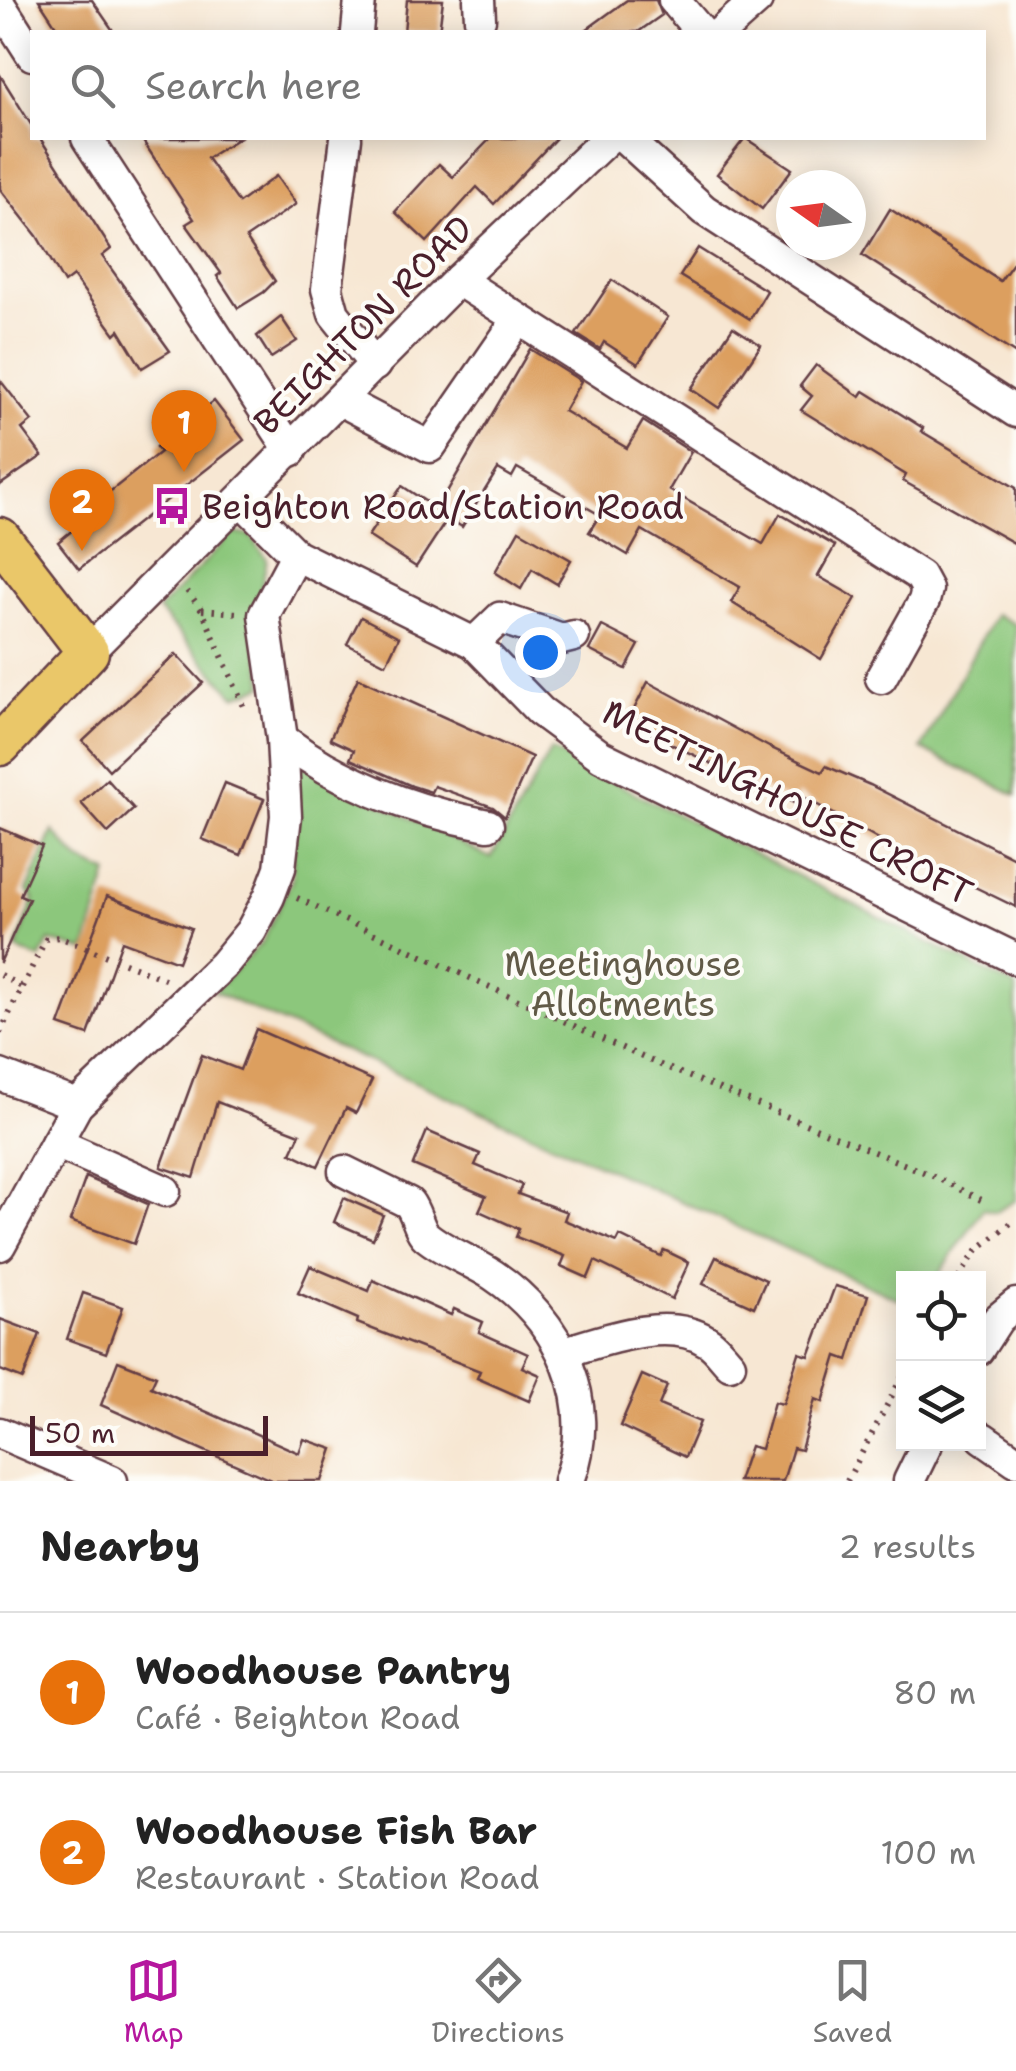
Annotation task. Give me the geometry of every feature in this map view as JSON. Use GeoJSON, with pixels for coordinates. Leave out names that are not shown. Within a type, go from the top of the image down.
{"type":"FeatureCollection","features":[{"type":"Feature","properties":{"kind":"main road"},"geometry":{"type":"LineString","coordinates":[[0,538],[88,652],[0,745]]}},
{"type":"Feature","properties":{"kind":"street"},"geometry":{"type":"LineString","coordinates":[[357,30],[360,0]]}},
{"type":"Feature","properties":{"kind":"street"},"geometry":{"type":"LineString","coordinates":[[674,0],[699,30]]}},
{"type":"Feature","properties":{"kind":"street"},"geometry":{"type":"LineString","coordinates":[[723,30],[757,0]]}},
{"type":"Feature","properties":{"kind":"street"},"geometry":{"type":"LineString","coordinates":[[0,5],[30,51]]}},
{"type":"Feature","properties":{"kind":"street"},"geometry":{"type":"LineString","coordinates":[[87,140],[290,451]]}},
{"type":"Feature","properties":{"kind":"street"},"geometry":{"type":"LineString","coordinates":[[346,140],[327,288],[334,314],[375,365]]}},
{"type":"Feature","properties":{"kind":"street","name":"BEIGHTON ROAD"},"geometry":{"type":"LineString","coordinates":[[88,652],[458,280],[606,140]]}},
{"type":"Feature","properties":{"kind":"street"},"geometry":{"type":"LineString","coordinates":[[627,140],[704,210],[1016,412]]}},
{"type":"Feature","properties":{"kind":"street"},"geometry":{"type":"LineString","coordinates":[[458,280],[920,576],[927,589],[924,601],[881,678]]}},
{"type":"Feature","properties":{"kind":"street"},"geometry":{"type":"LineString","coordinates":[[340,400],[430,446],[517,320]]}},
{"type":"Feature","properties":{"kind":"street","name":"MEETINGHOUSE CROFT"},"geometry":{"type":"LineString","coordinates":[[241,500],[296,555],[474,644],[540,711],[601,756],[1016,959]]}},
{"type":"Feature","properties":{"kind":"street"},"geometry":{"type":"LineString","coordinates":[[0,1245],[77,1105],[191,1000],[251,931],[272,888],[286,816],[271,728],[264,614],[296,555]]}},
{"type":"Feature","properties":{"kind":"street"},"geometry":{"type":"LineString","coordinates":[[474,644],[500,618],[562,639],[574,636]]}},
{"type":"Feature","properties":{"kind":"street"},"geometry":{"type":"LineString","coordinates":[[271,728],[358,785],[420,810],[488,825]]}},
{"type":"Feature","properties":{"kind":"street"},"geometry":{"type":"LineString","coordinates":[[0,1075],[77,1105]]}},
{"type":"Feature","properties":{"kind":"street"},"geometry":{"type":"LineString","coordinates":[[56,1143],[165,1192]]}},
{"type":"Feature","properties":{"kind":"street"},"geometry":{"type":"LineString","coordinates":[[344,1171],[409,1203],[422,1234],[493,1275],[534,1306],[565,1352],[576,1393],[578,1433],[569,1481]]}},
{"type":"Feature","properties":{"kind":"street"},"geometry":{"type":"LineString","coordinates":[[986,1338],[998,1319],[1016,1304]]}},
{"type":"Feature","properties":{"kind":"street"},"geometry":{"type":"LineString","coordinates":[[565,1352],[627,1333],[661,1331],[706,1340],[730,1364]]}},
{"type":"Feature","properties":{"kind":"street"},"geometry":{"type":"LineString","coordinates":[[0,1433],[112,1481]]}},
{"type":"Feature","properties":{"kind":"street"},"geometry":{"type":"LineString","coordinates":[[986,1439],[1016,1461]]}},
{"type":"Feature","properties":{"kind":"street"},"geometry":{"type":"LineString","coordinates":[[909,1481],[924,1451]]}},
{"type":"Feature","properties":{"kind":"path"},"geometry":{"type":"LineString","coordinates":[[170,570],[202,610],[271,728]]}},
{"type":"Feature","properties":{"kind":"path"},"geometry":{"type":"LineString","coordinates":[[202,610],[254,614]]}},
{"type":"Feature","properties":{"kind":"path"},"geometry":{"type":"LineString","coordinates":[[272,888],[646,1059],[934,1176],[981,1200]]}},
{"type":"Feature","properties":{"kind":"path"},"geometry":{"type":"LineString","coordinates":[[0,1033],[46,939],[59,937],[171,981],[191,1000]]}},
{"type":"Feature","properties":{"kind":"path"},"geometry":{"type":"LineString","coordinates":[[0,975],[22,987]]}},
{"type":"Feature","properties":{"kind":"path"},"geometry":{"type":"LineString","coordinates":[[964,1271],[977,1250],[1016,1219]]}},
{"type":"Feature","properties":{"kind":"path"},"geometry":{"type":"LineString","coordinates":[[847,1481],[896,1388]]}},
{"type":"Feature","properties":{"kind":"green space"},"geometry":{"type":"Polygon","coordinates":[[[233,533],[250,535],[267,559],[255,621],[264,686],[235,696],[158,610],[233,533]]]}},
{"type":"Feature","properties":{"kind":"green space"},"geometry":{"type":"Polygon","coordinates":[[[995,614],[1016,625],[1016,795],[921,749],[995,614]]]}},
{"type":"Feature","properties":{"kind":"green space","name":"Meetinghouse Allotments"},"geometry":{"type":"Polygon","coordinates":[[[551,750],[1016,987],[1016,1200],[996,1212],[983,1209],[942,1271],[896,1271],[896,1298],[214,992],[262,942],[292,880],[297,762],[491,858],[551,750]]]}},
{"type":"Feature","properties":{"kind":"green space"},"geometry":{"type":"Polygon","coordinates":[[[53,831],[80,861],[108,873],[85,951],[49,941],[40,959],[16,949],[34,899],[27,891],[53,831]]]}},
{"type":"Feature","properties":{"kind":"building"},"geometry":{"type":"Polygon","coordinates":[[[39,0],[92,0],[113,30],[59,30],[39,0]]]}},
{"type":"Feature","properties":{"kind":"building"},"geometry":{"type":"Polygon","coordinates":[[[407,0],[443,0],[439,30],[404,30],[407,0]]]}},
{"type":"Feature","properties":{"kind":"building"},"geometry":{"type":"Polygon","coordinates":[[[627,0],[656,0],[662,15],[641,30],[586,30],[627,0]]]}},
{"type":"Feature","properties":{"kind":"building"},"geometry":{"type":"Polygon","coordinates":[[[0,75],[30,123],[30,140],[41,140],[111,249],[102,256],[170,351],[142,368],[119,330],[115,334],[73,276],[64,283],[37,236],[0,189],[0,75]]]}},
{"type":"Feature","properties":{"kind":"building"},"geometry":{"type":"Polygon","coordinates":[[[142,140],[236,140],[207,158],[239,203],[276,176],[296,204],[246,238],[275,281],[238,308],[217,276],[221,273],[186,224],[194,219],[142,140]]]}},
{"type":"Feature","properties":{"kind":"building"},"geometry":{"type":"Polygon","coordinates":[[[489,140],[554,140],[494,204],[477,187],[427,242],[395,212],[439,164],[453,177],[489,140]]]}},
{"type":"Feature","properties":{"kind":"building"},"geometry":{"type":"Polygon","coordinates":[[[743,140],[792,169],[776,170],[776,190],[762,209],[717,174],[743,140]]]}},
{"type":"Feature","properties":{"kind":"building"},"geometry":{"type":"Polygon","coordinates":[[[890,209],[1000,281],[1016,259],[1016,354],[866,258],[866,248],[890,209]]]}},
{"type":"Feature","properties":{"kind":"building"},"geometry":{"type":"Polygon","coordinates":[[[698,248],[767,291],[750,319],[680,276],[698,248]]]}},
{"type":"Feature","properties":{"kind":"building"},"geometry":{"type":"Polygon","coordinates":[[[612,280],[668,317],[638,364],[604,342],[600,349],[576,334],[612,280]]]}},
{"type":"Feature","properties":{"kind":"building"},"geometry":{"type":"Polygon","coordinates":[[[281,317],[297,341],[271,358],[257,336],[281,317]]]}},
{"type":"Feature","properties":{"kind":"building"},"geometry":{"type":"Polygon","coordinates":[[[733,327],[761,345],[719,408],[691,389],[733,327]]]}},
{"type":"Feature","properties":{"kind":"building"},"geometry":{"type":"Polygon","coordinates":[[[530,349],[581,381],[564,411],[627,448],[643,421],[691,452],[669,490],[763,544],[780,514],[835,546],[818,576],[856,598],[821,659],[731,602],[740,587],[642,530],[628,555],[589,532],[600,515],[517,468],[512,477],[498,469],[462,527],[448,518],[416,567],[368,536],[402,486],[437,509],[530,349]]]}},
{"type":"Feature","properties":{"kind":"building"},"geometry":{"type":"Polygon","coordinates":[[[816,365],[860,397],[864,391],[923,428],[921,431],[1016,488],[1016,544],[903,481],[906,475],[801,410],[812,396],[800,386],[816,365]]]}},
{"type":"Feature","properties":{"kind":"building"},"geometry":{"type":"Polygon","coordinates":[[[0,380],[32,421],[22,429],[42,456],[0,485],[0,380]]]}},
{"type":"Feature","properties":{"kind":"building"},"geometry":{"type":"Polygon","coordinates":[[[214,401],[244,440],[79,569],[58,542],[106,503],[102,498],[160,452],[156,447],[214,401]]]}},
{"type":"Feature","properties":{"kind":"building"},"geometry":{"type":"Polygon","coordinates":[[[519,530],[571,560],[557,584],[532,569],[521,589],[495,572],[519,530]]]}},
{"type":"Feature","properties":{"kind":"building"},"geometry":{"type":"Polygon","coordinates":[[[361,617],[399,637],[386,664],[347,644],[361,617]]]}},
{"type":"Feature","properties":{"kind":"building"},"geometry":{"type":"Polygon","coordinates":[[[602,626],[639,645],[626,669],[589,650],[602,626]]]}},
{"type":"Feature","properties":{"kind":"building"},"geometry":{"type":"Polygon","coordinates":[[[176,654],[203,683],[109,770],[83,741],[176,654]]]}},
{"type":"Feature","properties":{"kind":"building"},"geometry":{"type":"Polygon","coordinates":[[[358,678],[532,757],[505,817],[493,807],[434,786],[431,792],[412,786],[350,759],[354,750],[330,739],[358,678]]]}},
{"type":"Feature","properties":{"kind":"building"},"geometry":{"type":"Polygon","coordinates":[[[648,682],[769,747],[822,772],[826,766],[870,785],[1016,859],[1016,907],[895,848],[798,794],[794,803],[627,723],[648,682]]]}},
{"type":"Feature","properties":{"kind":"building"},"geometry":{"type":"Polygon","coordinates":[[[107,779],[134,809],[108,833],[81,803],[107,779]]]}},
{"type":"Feature","properties":{"kind":"building"},"geometry":{"type":"Polygon","coordinates":[[[225,783],[264,799],[241,855],[202,839],[225,783]]]}},
{"type":"Feature","properties":{"kind":"building"},"geometry":{"type":"Polygon","coordinates":[[[0,828],[42,846],[20,895],[29,899],[0,963],[0,828]]]}},
{"type":"Feature","properties":{"kind":"building"},"geometry":{"type":"Polygon","coordinates":[[[107,896],[191,928],[178,962],[122,941],[88,1035],[59,1025],[107,896]]]}},
{"type":"Feature","properties":{"kind":"building"},"geometry":{"type":"Polygon","coordinates":[[[256,1029],[372,1080],[356,1113],[346,1108],[318,1166],[291,1153],[300,1134],[217,1102],[194,1178],[161,1167],[202,1055],[240,1070],[256,1029]]]}},
{"type":"Feature","properties":{"kind":"building"},"geometry":{"type":"Polygon","coordinates":[[[427,1131],[480,1154],[475,1165],[522,1185],[518,1194],[567,1212],[564,1220],[617,1242],[620,1236],[661,1256],[664,1250],[689,1262],[672,1299],[595,1261],[588,1278],[561,1266],[565,1256],[516,1237],[519,1229],[479,1211],[486,1196],[413,1165],[427,1131]]]}},
{"type":"Feature","properties":{"kind":"building"},"geometry":{"type":"Polygon","coordinates":[[[86,1177],[148,1204],[134,1244],[70,1221],[86,1177]]]}},
{"type":"Feature","properties":{"kind":"building"},"geometry":{"type":"Polygon","coordinates":[[[344,1198],[383,1215],[373,1239],[334,1222],[344,1198]]]}},
{"type":"Feature","properties":{"kind":"building"},"geometry":{"type":"Polygon","coordinates":[[[716,1257],[766,1280],[754,1307],[703,1284],[716,1257]]]}},
{"type":"Feature","properties":{"kind":"building"},"geometry":{"type":"Polygon","coordinates":[[[310,1266],[369,1291],[373,1280],[451,1315],[454,1309],[483,1322],[479,1332],[528,1354],[522,1367],[540,1375],[529,1401],[477,1378],[480,1371],[357,1323],[358,1319],[298,1293],[310,1266]]]}},
{"type":"Feature","properties":{"kind":"building"},"geometry":{"type":"Polygon","coordinates":[[[835,1286],[868,1295],[848,1360],[837,1356],[823,1402],[815,1399],[801,1450],[793,1448],[783,1481],[738,1481],[750,1446],[761,1449],[774,1402],[783,1404],[799,1353],[809,1356],[835,1286]]]}},
{"type":"Feature","properties":{"kind":"building"},"geometry":{"type":"Polygon","coordinates":[[[83,1293],[123,1307],[106,1353],[67,1339],[83,1293]]]}},
{"type":"Feature","properties":{"kind":"building"},"geometry":{"type":"Polygon","coordinates":[[[0,1319],[40,1334],[23,1379],[0,1370],[0,1319]]]}},
{"type":"Feature","properties":{"kind":"building"},"geometry":{"type":"Polygon","coordinates":[[[118,1361],[156,1376],[151,1387],[299,1453],[304,1439],[333,1449],[322,1481],[273,1481],[101,1405],[118,1361]]]}},
{"type":"Feature","properties":{"kind":"building"},"geometry":{"type":"Polygon","coordinates":[[[642,1375],[667,1386],[659,1405],[700,1422],[685,1457],[620,1426],[642,1375]]]}},
{"type":"Feature","properties":{"kind":"place","name":"Woodhouse Pantry"},"geometry":{"type":"Point","coordinates":[184,472]}},
{"type":"Feature","properties":{"kind":"place","name":"Beighton Road/Station Road"},"geometry":{"type":"Point","coordinates":[172,506]}},
{"type":"Feature","properties":{"kind":"place","name":"Woodhouse Fish Bar"},"geometry":{"type":"Point","coordinates":[82,551]}}]}
